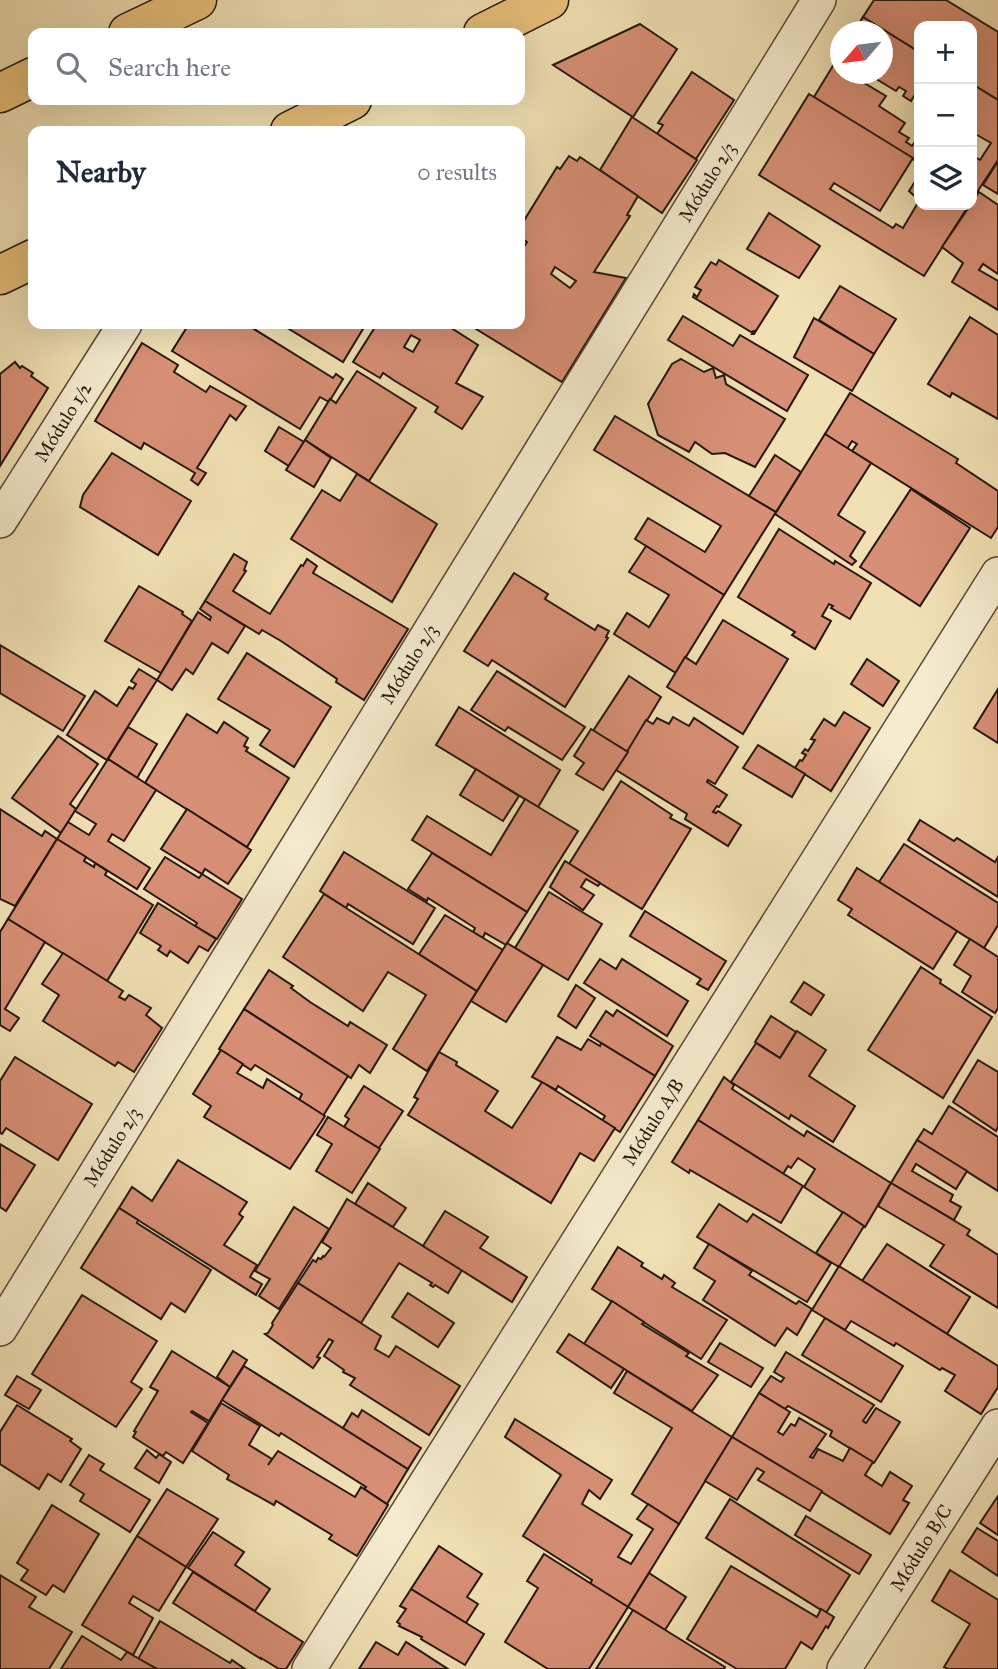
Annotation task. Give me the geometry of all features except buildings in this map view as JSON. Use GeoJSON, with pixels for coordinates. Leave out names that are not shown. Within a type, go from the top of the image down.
{"type":"FeatureCollection","features":[{"type":"Feature","properties":{"kind":"main road"},"geometry":{"type":"LineString","coordinates":[[138,28],[197,0]]}},
{"type":"Feature","properties":{"kind":"main road"},"geometry":{"type":"LineString","coordinates":[[493,28],[549,0]]}},
{"type":"Feature","properties":{"kind":"main road"},"geometry":{"type":"LineString","coordinates":[[0,93],[28,79]]}},
{"type":"Feature","properties":{"kind":"main road"},"geometry":{"type":"LineString","coordinates":[[300,126],[342,105]]}},
{"type":"Feature","properties":{"kind":"main road"},"geometry":{"type":"LineString","coordinates":[[0,275],[28,261]]}},
{"type":"Feature","properties":{"kind":"street","name":"Módulo 2/3"},"geometry":{"type":"LineString","coordinates":[[0,1329],[819,0]]}},
{"type":"Feature","properties":{"kind":"street","name":"Módulo 1/2"},"geometry":{"type":"LineString","coordinates":[[0,521],[122,329]]}},
{"type":"Feature","properties":{"kind":"street","name":"Módulo A/B"},"geometry":{"type":"LineString","coordinates":[[309,1669],[998,574]]}},
{"type":"Feature","properties":{"kind":"street","name":"Módulo B/C"},"geometry":{"type":"LineString","coordinates":[[844,1669],[998,1426]]}}]}
